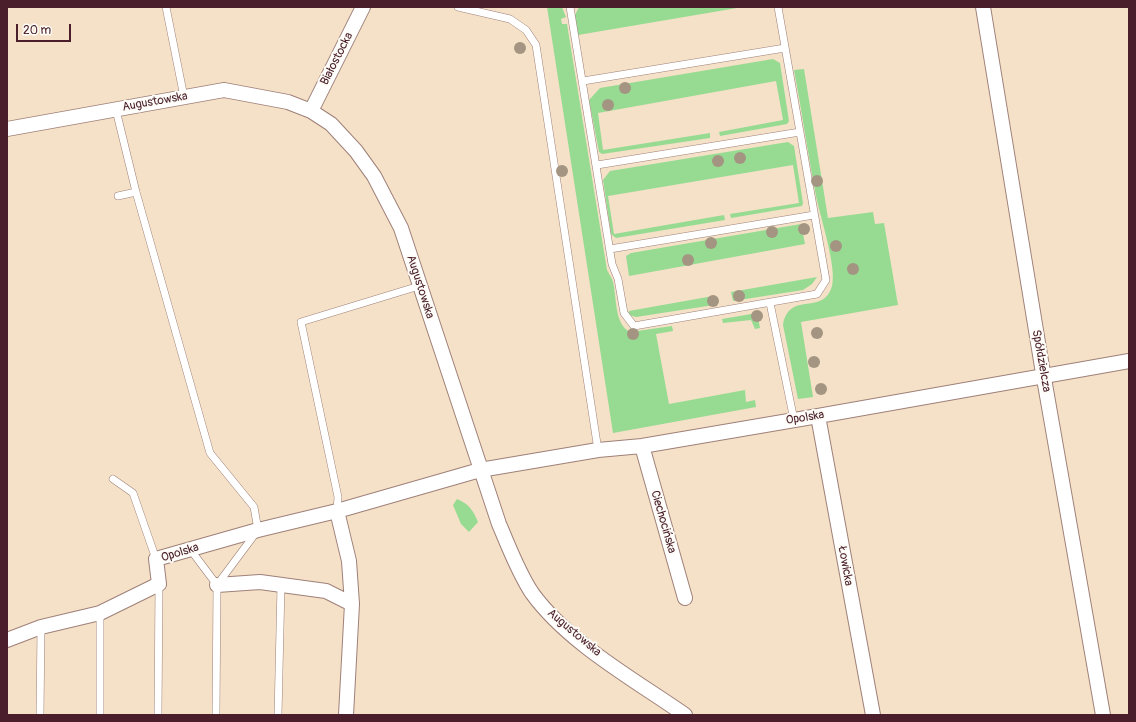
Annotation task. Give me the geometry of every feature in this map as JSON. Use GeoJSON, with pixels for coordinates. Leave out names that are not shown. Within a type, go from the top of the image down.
{"type":"FeatureCollection","features":[{"type":"Feature","properties":{"kind":"street","name":"Białostocka"},"geometry":{"type":"LineString","coordinates":[[311,111],[363,7]]}},
{"type":"Feature","properties":{"kind":"street","name":"Spółdzielcza"},"geometry":{"type":"LineString","coordinates":[[982,7],[1044,377],[1103,715]]}},
{"type":"Feature","properties":{"kind":"street","name":"Augustowska"},"geometry":{"type":"LineString","coordinates":[[7,129],[224,90],[288,102],[311,111],[331,124],[356,151],[374,176],[400,228],[499,524],[514,560],[532,592],[550,616],[588,648],[685,715]]}},
{"type":"Feature","properties":{"kind":"street","name":"Opolska"},"geometry":{"type":"LineString","coordinates":[[159,584],[156,559],[480,470],[598,450],[642,446],[1129,361]]}},
{"type":"Feature","properties":{"kind":"street","name":"Łowicka"},"geometry":{"type":"LineString","coordinates":[[818,416],[873,715]]}},
{"type":"Feature","properties":{"kind":"street","name":"Ciechocińska"},"geometry":{"type":"LineString","coordinates":[[642,446],[685,598]]}},
{"type":"Feature","properties":{"kind":"street"},"geometry":{"type":"LineString","coordinates":[[338,510],[350,561],[352,604],[346,715]]}},
{"type":"Feature","properties":{"kind":"street"},"geometry":{"type":"LineString","coordinates":[[217,585],[260,582],[326,591],[352,604]]}},
{"type":"Feature","properties":{"kind":"street"},"geometry":{"type":"LineString","coordinates":[[7,640],[41,627],[100,613],[159,584]]}},
{"type":"Feature","properties":{"kind":"lane"},"geometry":{"type":"LineString","coordinates":[[166,7],[184,97]]}},
{"type":"Feature","properties":{"kind":"lane"},"geometry":{"type":"LineString","coordinates":[[458,7],[510,19],[526,30],[536,45],[598,450]]}},
{"type":"Feature","properties":{"kind":"lane"},"geometry":{"type":"LineString","coordinates":[[570,7],[612,264],[618,279],[624,313],[634,326],[817,294],[826,280],[778,7]]}},
{"type":"Feature","properties":{"kind":"lane"},"geometry":{"type":"LineString","coordinates":[[583,81],[785,48]]}},
{"type":"Feature","properties":{"kind":"lane"},"geometry":{"type":"LineString","coordinates":[[116,110],[136,192],[210,453],[254,506],[258,530],[217,585],[216,715]]}},
{"type":"Feature","properties":{"kind":"lane"},"geometry":{"type":"LineString","coordinates":[[597,165],[800,132]]}},
{"type":"Feature","properties":{"kind":"lane"},"geometry":{"type":"LineString","coordinates":[[118,196],[136,192]]}},
{"type":"Feature","properties":{"kind":"lane"},"geometry":{"type":"LineString","coordinates":[[610,249],[814,215]]}},
{"type":"Feature","properties":{"kind":"lane"},"geometry":{"type":"LineString","coordinates":[[338,510],[338,497],[301,322],[419,286]]}},
{"type":"Feature","properties":{"kind":"lane"},"geometry":{"type":"LineString","coordinates":[[770,303],[794,420]]}},
{"type":"Feature","properties":{"kind":"lane"},"geometry":{"type":"LineString","coordinates":[[113,479],[133,493],[156,559]]}},
{"type":"Feature","properties":{"kind":"lane"},"geometry":{"type":"LineString","coordinates":[[190,549],[217,585]]}},
{"type":"Feature","properties":{"kind":"lane"},"geometry":{"type":"LineString","coordinates":[[158,715],[159,584]]}},
{"type":"Feature","properties":{"kind":"lane"},"geometry":{"type":"LineString","coordinates":[[278,715],[281,585]]}},
{"type":"Feature","properties":{"kind":"lane"},"geometry":{"type":"LineString","coordinates":[[100,613],[100,715]]}},
{"type":"Feature","properties":{"kind":"lane"},"geometry":{"type":"LineString","coordinates":[[40,715],[41,627]]}},
{"type":"Feature","properties":{"kind":"green space"},"geometry":{"type":"Polygon","coordinates":[[[547,7],[562,7],[566,17],[561,19],[562,24],[567,24],[607,270],[613,282],[617,310],[621,323],[630,332],[672,326],[673,331],[656,334],[669,404],[745,390],[746,402],[755,400],[756,407],[613,433],[547,7]]]}},
{"type":"Feature","properties":{"kind":"green space"},"geometry":{"type":"Polygon","coordinates":[[[579,7],[743,7],[578,35],[575,15],[579,7]]]}},
{"type":"Feature","properties":{"kind":"green space"},"geometry":{"type":"Polygon","coordinates":[[[773,59],[780,63],[789,121],[787,124],[720,136],[719,132],[783,120],[776,81],[598,113],[603,150],[710,133],[710,138],[602,154],[599,152],[589,100],[600,88],[773,59]]]}},
{"type":"Feature","properties":{"kind":"green space"},"geometry":{"type":"Polygon","coordinates":[[[804,69],[828,218],[873,212],[875,224],[884,223],[898,305],[801,322],[813,397],[798,399],[783,325],[786,315],[792,309],[798,306],[820,301],[826,297],[831,289],[833,281],[831,258],[816,196],[794,70],[804,69]]]}},
{"type":"Feature","properties":{"kind":"green space"},"geometry":{"type":"Polygon","coordinates":[[[788,142],[794,146],[803,203],[802,206],[731,218],[730,214],[799,203],[793,165],[608,196],[614,234],[724,215],[725,220],[616,238],[611,234],[603,180],[610,171],[788,142]]]}},
{"type":"Feature","properties":{"kind":"green space"},"geometry":{"type":"Polygon","coordinates":[[[801,224],[805,244],[629,276],[626,256],[631,253],[801,224]]]}},
{"type":"Feature","properties":{"kind":"green space"},"geometry":{"type":"Polygon","coordinates":[[[817,277],[812,284],[803,290],[733,301],[731,292],[817,277]]]}},
{"type":"Feature","properties":{"kind":"green space"},"geometry":{"type":"Polygon","coordinates":[[[713,296],[714,305],[636,317],[629,315],[629,311],[713,296]]]}},
{"type":"Feature","properties":{"kind":"green space"},"geometry":{"type":"Polygon","coordinates":[[[757,313],[760,328],[755,329],[751,320],[723,323],[722,319],[757,313]]]}},
{"type":"Feature","properties":{"kind":"green space"},"geometry":{"type":"Polygon","coordinates":[[[457,499],[465,503],[470,508],[478,522],[469,532],[461,524],[453,505],[457,499]]]}}]}
